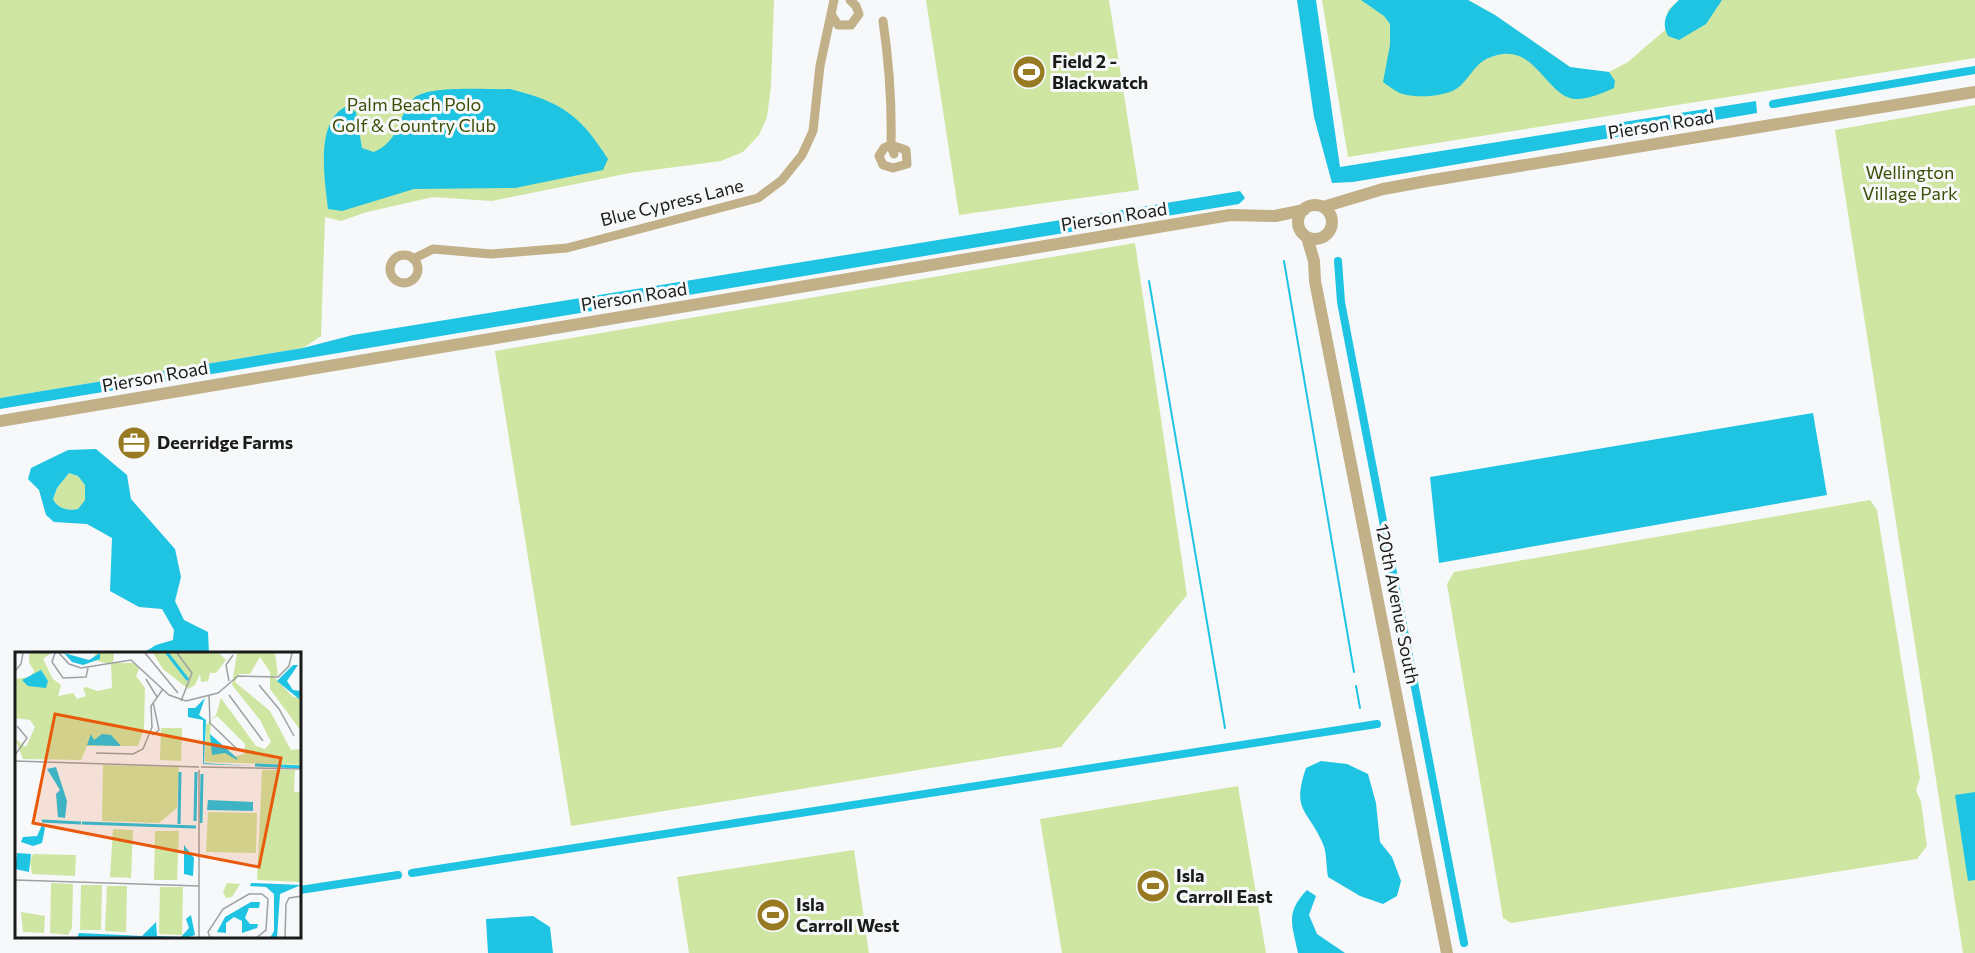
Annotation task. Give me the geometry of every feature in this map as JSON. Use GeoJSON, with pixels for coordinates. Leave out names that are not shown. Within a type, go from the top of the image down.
{"type":"FeatureCollection","features":[{"type":"Feature","properties":{"kind":"street"},"geometry":{"type":"LineString","coordinates":[[834,5],[838,25],[851,25],[859,14],[856,6],[849,0]]}},
{"type":"Feature","properties":{"kind":"street","name":"Blue Cypress Lane"},"geometry":{"type":"LineString","coordinates":[[413,258],[433,249],[491,254],[567,248],[758,198],[782,180],[802,155],[813,131],[820,66],[834,5]]}},
{"type":"Feature","properties":{"kind":"street"},"geometry":{"type":"LineString","coordinates":[[882,21],[889,58],[893,149]]}},
{"type":"Feature","properties":{"kind":"street","name":"Pierson Road"},"geometry":{"type":"LineString","coordinates":[[1323,207],[1355,200],[1383,189],[1427,181],[1975,92]]}},
{"type":"Feature","properties":{"kind":"street","name":"Pierson Road"},"geometry":{"type":"LineString","coordinates":[[1332,220],[1355,200]]}},
{"type":"Feature","properties":{"kind":"street"},"geometry":{"type":"LineString","coordinates":[[1311,206],[1323,207],[1332,220],[1330,229],[1321,238],[1303,232],[1298,221],[1304,210],[1311,206]]}},
{"type":"Feature","properties":{"kind":"street","name":"Pierson Road"},"geometry":{"type":"LineString","coordinates":[[0,421],[1230,215],[1275,216],[1304,210]]}},
{"type":"Feature","properties":{"kind":"street","name":"Pierson Road"},"geometry":{"type":"LineString","coordinates":[[1275,216],[1303,232]]}},
{"type":"Feature","properties":{"kind":"street","name":"120th Avenue South"},"geometry":{"type":"LineString","coordinates":[[1303,232],[1314,261],[1316,281],[1447,953]]}},
{"type":"Feature","properties":{"kind":"street","name":"120th Avenue South"},"geometry":{"type":"LineString","coordinates":[[1314,261],[1321,238]]}},
{"type":"Feature","properties":{"kind":"green space","name":"Palm Beach Polo Golf & Country Club"},"geometry":{"type":"Polygon","coordinates":[[[0,0],[774,0],[771,86],[767,117],[759,135],[743,152],[721,161],[630,173],[492,201],[433,197],[367,212],[341,221],[325,217],[321,336],[303,348],[0,398],[0,0]]]}},
{"type":"Feature","properties":{"kind":"green space","name":"Field 2 - Blackwatch"},"geometry":{"type":"Polygon","coordinates":[[[926,0],[1109,0],[1139,190],[959,215],[926,0]]]}},
{"type":"Feature","properties":{"kind":"green space"},"geometry":{"type":"Polygon","coordinates":[[[1322,0],[1468,0],[1495,15],[1570,67],[1609,72],[1628,62],[1665,30],[1668,10],[1679,0],[1975,0],[1975,58],[1348,157],[1322,0]]]}},
{"type":"Feature","properties":{"kind":"green space","name":"Wellington Village Park"},"geometry":{"type":"Polygon","coordinates":[[[1975,105],[1975,953],[1963,953],[1835,130],[1975,105]]]}},
{"type":"Feature","properties":{"kind":"green space"},"geometry":{"type":"Polygon","coordinates":[[[1135,243],[1187,595],[1061,747],[571,826],[495,351],[1135,243]]]}},
{"type":"Feature","properties":{"kind":"green space"},"geometry":{"type":"Polygon","coordinates":[[[69,473],[78,476],[85,485],[85,500],[78,509],[64,508],[53,499],[57,488],[69,473]]]}},
{"type":"Feature","properties":{"kind":"green space"},"geometry":{"type":"Polygon","coordinates":[[[1870,500],[1877,510],[1920,778],[1916,790],[1921,802],[1927,846],[1917,859],[1511,923],[1503,918],[1447,584],[1454,572],[1870,500]]]}},
{"type":"Feature","properties":{"kind":"green space","name":"Isla Carroll East"},"geometry":{"type":"Polygon","coordinates":[[[1238,786],[1266,953],[1062,953],[1040,819],[1238,786]]]}},
{"type":"Feature","properties":{"kind":"green space","name":"Isla Carroll West"},"geometry":{"type":"Polygon","coordinates":[[[854,850],[869,953],[689,953],[677,877],[854,850]]]}},
{"type":"Feature","properties":{"kind":"water"},"geometry":{"type":"Polygon","coordinates":[[[1297,0],[1316,0],[1340,167],[1756,101],[1757,113],[1353,182],[1332,183],[1314,117],[1297,0]]]}},
{"type":"Feature","properties":{"kind":"water"},"geometry":{"type":"Polygon","coordinates":[[[1361,0],[1468,0],[1495,15],[1570,67],[1609,72],[1615,81],[1614,88],[1600,94],[1574,99],[1557,90],[1524,58],[1514,54],[1503,54],[1482,62],[1460,86],[1449,92],[1427,96],[1400,93],[1383,82],[1390,45],[1390,24],[1384,16],[1361,0]]]}},
{"type":"Feature","properties":{"kind":"water"},"geometry":{"type":"Polygon","coordinates":[[[1679,0],[1722,0],[1706,24],[1679,40],[1668,36],[1665,21],[1666,16],[1679,0]]]}},
{"type":"Feature","properties":{"kind":"water"},"geometry":{"type":"Polygon","coordinates":[[[460,89],[510,89],[543,99],[568,112],[588,131],[608,159],[603,170],[515,188],[414,189],[342,211],[328,209],[324,168],[326,138],[330,124],[347,106],[356,112],[362,148],[374,152],[390,140],[409,105],[414,98],[422,94],[460,89]]]}},
{"type":"Feature","properties":{"kind":"water"},"geometry":{"type":"Polygon","coordinates":[[[1240,191],[1245,198],[1239,204],[0,409],[0,398],[303,348],[353,335],[1240,191]]]}},
{"type":"Feature","properties":{"kind":"water"},"geometry":{"type":"Polygon","coordinates":[[[1813,413],[1827,495],[1439,563],[1430,477],[1813,413]]]}},
{"type":"Feature","properties":{"kind":"water"},"geometry":{"type":"Polygon","coordinates":[[[96,449],[127,475],[131,499],[175,549],[181,577],[175,601],[184,620],[208,632],[209,652],[145,652],[156,645],[173,640],[174,630],[162,609],[139,607],[110,591],[112,538],[87,524],[54,522],[46,515],[39,490],[28,479],[31,468],[68,450],[96,449]],[[69,473],[57,488],[53,499],[60,507],[78,509],[85,500],[85,485],[78,476],[69,473]]]}},
{"type":"Feature","properties":{"kind":"water"},"geometry":{"type":"Polygon","coordinates":[[[1321,761],[1347,764],[1368,774],[1376,803],[1380,842],[1392,857],[1401,881],[1397,896],[1383,904],[1360,896],[1328,877],[1324,848],[1303,809],[1300,794],[1306,768],[1321,761]]]}},
{"type":"Feature","properties":{"kind":"water"},"geometry":{"type":"Polygon","coordinates":[[[1975,792],[1975,880],[1968,881],[1955,795],[1975,792]]]}},
{"type":"Feature","properties":{"kind":"water"},"geometry":{"type":"Polygon","coordinates":[[[1307,890],[1316,896],[1309,915],[1317,934],[1345,953],[1298,953],[1292,926],[1293,912],[1295,905],[1307,890]]]}},
{"type":"Feature","properties":{"kind":"water"},"geometry":{"type":"Polygon","coordinates":[[[533,916],[550,927],[553,953],[488,953],[486,919],[533,916]]]}},
{"type":"Feature","properties":{"kind":"waterway"},"geometry":{"type":"LineString","coordinates":[[1773,104],[1975,70]]}},
{"type":"Feature","properties":{"kind":"waterway"},"geometry":{"type":"LineString","coordinates":[[1284,261],[1354,672]]}},
{"type":"Feature","properties":{"kind":"waterway"},"geometry":{"type":"LineString","coordinates":[[1338,261],[1341,302],[1464,943]]}},
{"type":"Feature","properties":{"kind":"waterway"},"geometry":{"type":"LineString","coordinates":[[1149,281],[1225,728]]}},
{"type":"Feature","properties":{"kind":"waterway"},"geometry":{"type":"LineString","coordinates":[[1356,686],[1360,708]]}},
{"type":"Feature","properties":{"kind":"waterway"},"geometry":{"type":"LineString","coordinates":[[412,873],[1377,724]]}},
{"type":"Feature","properties":{"kind":"waterway"},"geometry":{"type":"LineString","coordinates":[[302,890],[398,875]]}},
{"type":"Feature","properties":{"kind":"place","name":"Field 2 - Blackwatch"},"geometry":{"type":"Point","coordinates":[1029,72]}},
{"type":"Feature","properties":{"kind":"place","name":"Deerridge Farms"},"geometry":{"type":"Point","coordinates":[134,443]}},
{"type":"Feature","properties":{"kind":"place","name":"Isla Carroll East"},"geometry":{"type":"Point","coordinates":[1153,886]}},
{"type":"Feature","properties":{"kind":"place","name":"Isla Carroll West"},"geometry":{"type":"Point","coordinates":[773,915]}}]}
